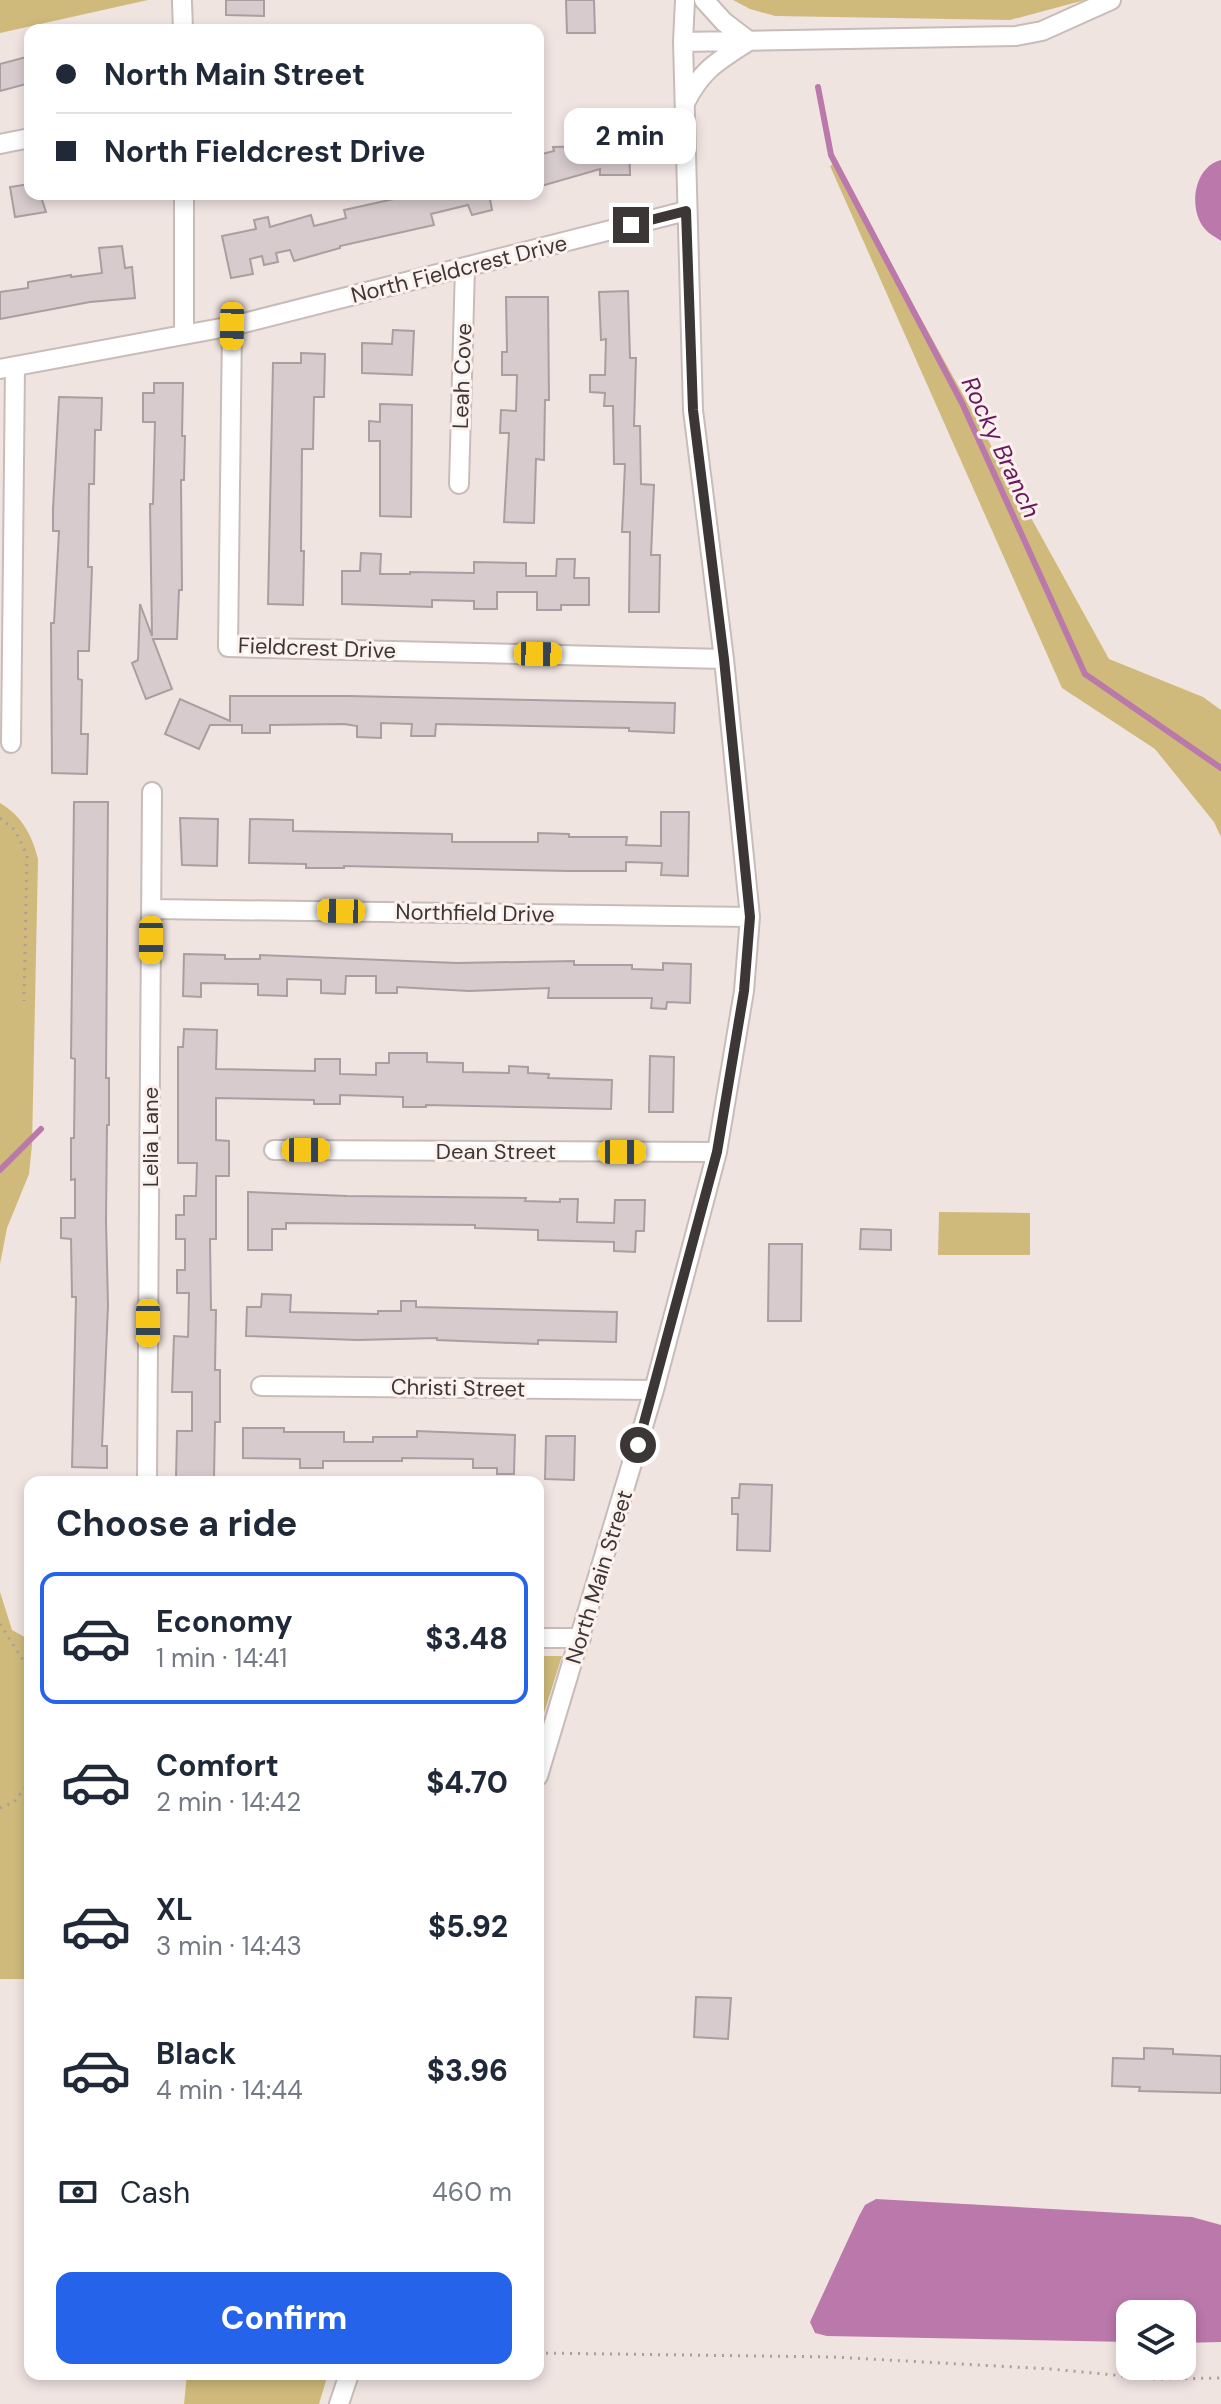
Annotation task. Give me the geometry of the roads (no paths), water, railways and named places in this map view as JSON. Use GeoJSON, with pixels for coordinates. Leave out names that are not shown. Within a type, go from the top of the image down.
{"type":"FeatureCollection","features":[{"type":"Feature","properties":{"kind":"street","name":"North Main Street"},"geometry":{"type":"LineString","coordinates":[[544,1757],[654,1390],[717,1152],[744,991],[750,917],[724,659],[693,410],[686,211],[685,0]]}},
{"type":"Feature","properties":{"kind":"street"},"geometry":{"type":"LineString","coordinates":[[704,0],[724,22],[749,41]]}},
{"type":"Feature","properties":{"kind":"street"},"geometry":{"type":"LineString","coordinates":[[683,42],[1016,36],[1042,31],[1111,0]]}},
{"type":"Feature","properties":{"kind":"street"},"geometry":{"type":"LineString","coordinates":[[182,2],[183,24]]}},
{"type":"Feature","properties":{"kind":"street"},"geometry":{"type":"LineString","coordinates":[[684,104],[696,81],[715,62],[749,41]]}},
{"type":"Feature","properties":{"kind":"street"},"geometry":{"type":"LineString","coordinates":[[0,144],[24,139]]}},
{"type":"Feature","properties":{"kind":"street"},"geometry":{"type":"LineString","coordinates":[[184,200],[184,335]]}},
{"type":"Feature","properties":{"kind":"street","name":"North Fieldcrest Drive"},"geometry":{"type":"LineString","coordinates":[[8,368],[232,326],[686,211]]}},
{"type":"Feature","properties":{"kind":"street","name":"Leah Cove"},"geometry":{"type":"LineString","coordinates":[[459,484],[465,267]]}},
{"type":"Feature","properties":{"kind":"street","name":"Fieldcrest Drive"},"geometry":{"type":"LineString","coordinates":[[232,326],[228,647],[724,659]]}},
{"type":"Feature","properties":{"kind":"street"},"geometry":{"type":"LineString","coordinates":[[8,368],[11,743]]}},
{"type":"Feature","properties":{"kind":"street","name":"Lelia Lane"},"geometry":{"type":"LineString","coordinates":[[147,1476],[152,792]]}},
{"type":"Feature","properties":{"kind":"street","name":"Northfield Drive"},"geometry":{"type":"LineString","coordinates":[[152,909],[750,917]]}},
{"type":"Feature","properties":{"kind":"street","name":"Dean Street"},"geometry":{"type":"LineString","coordinates":[[274,1150],[717,1152]]}},
{"type":"Feature","properties":{"kind":"street","name":"Christi Street"},"geometry":{"type":"LineString","coordinates":[[261,1386],[654,1390]]}},
{"type":"Feature","properties":{"kind":"street"},"geometry":{"type":"LineString","coordinates":[[544,1638],[581,1638]]}},
{"type":"Feature","properties":{"kind":"street"},"geometry":{"type":"LineString","coordinates":[[339,2404],[347,2380]]}},
{"type":"Feature","properties":{"kind":"waterway","name":"Rocky Branch"},"geometry":{"type":"LineString","coordinates":[[818,87],[831,155],[962,403],[1085,674],[1221,768]]}},
{"type":"Feature","properties":{"kind":"waterway"},"geometry":{"type":"LineString","coordinates":[[0,1170],[41,1129]]}}]}
